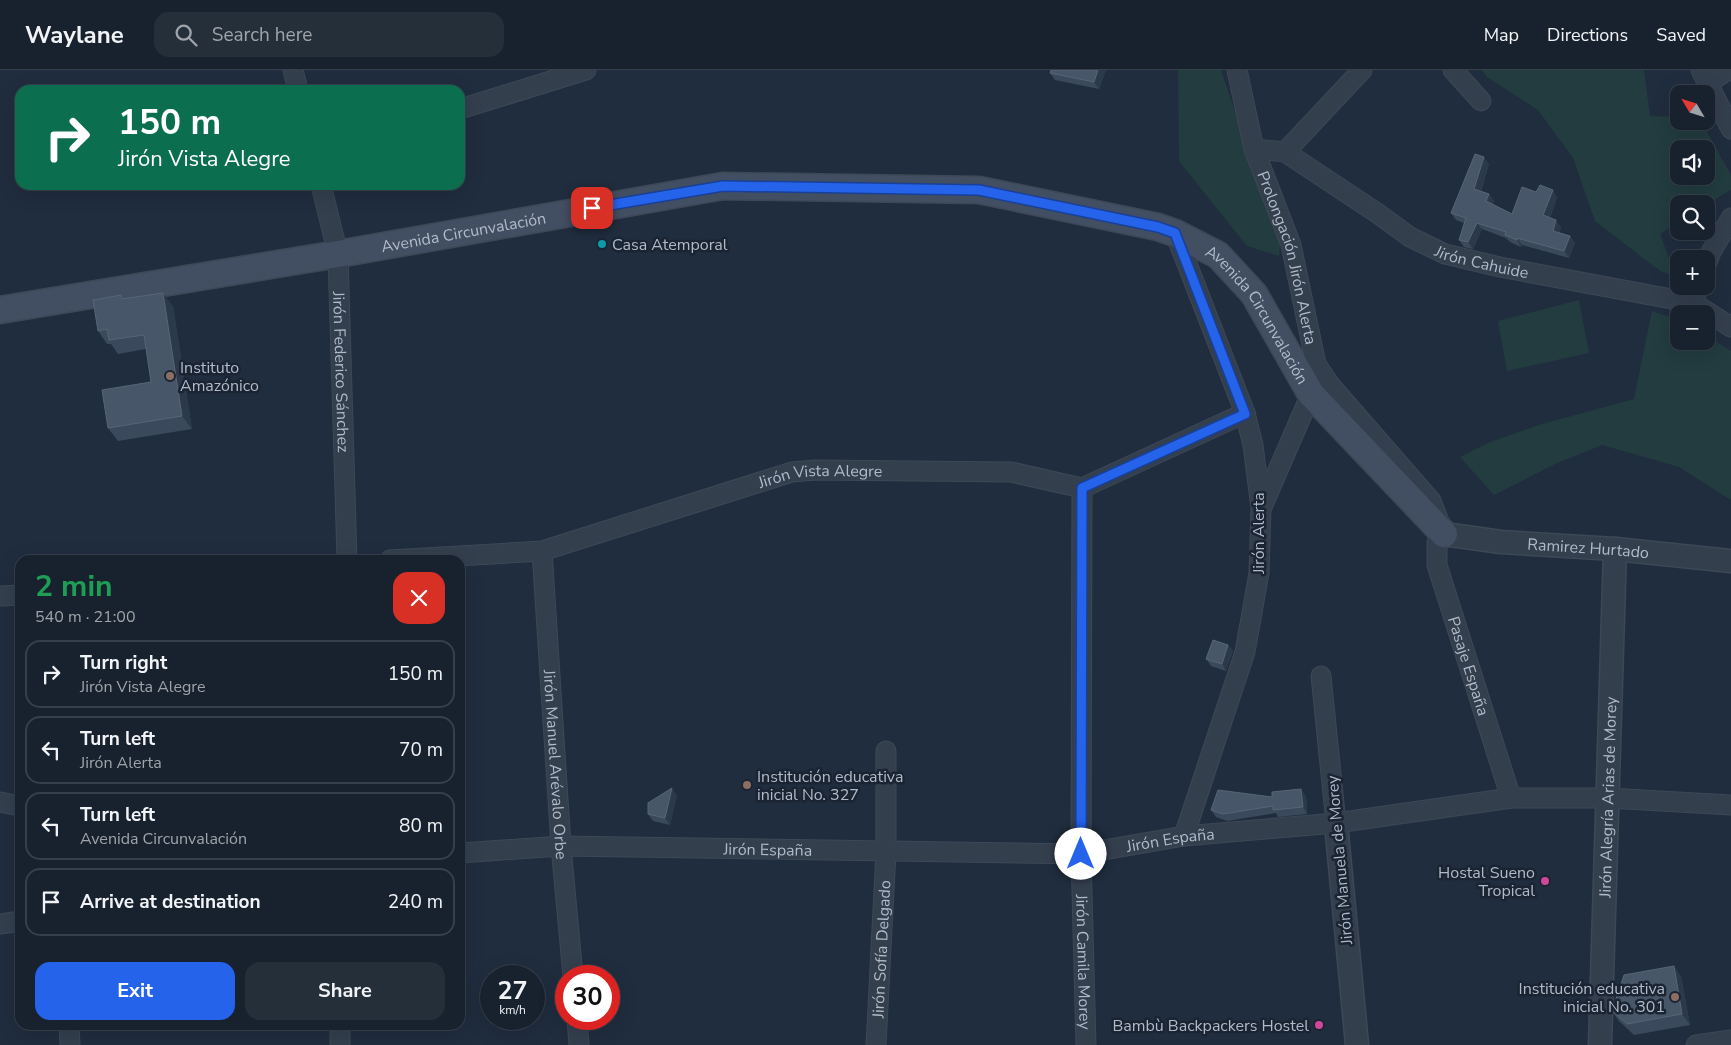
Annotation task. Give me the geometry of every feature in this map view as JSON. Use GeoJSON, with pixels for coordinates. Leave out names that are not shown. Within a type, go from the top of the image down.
{"type":"FeatureCollection","features":[{"type":"Feature","properties":{"kind":"main road","name":"Avenida Circunvalación"},"geometry":{"type":"LineString","coordinates":[[0,310],[338,254],[723,186],[979,190],[1158,227],[1175,233],[1218,255],[1254,294],[1311,394],[1444,534]]}},
{"type":"Feature","properties":{"kind":"street"},"geometry":{"type":"LineString","coordinates":[[293,70],[297,85]]}},
{"type":"Feature","properties":{"kind":"street"},"geometry":{"type":"LineString","coordinates":[[465,107],[586,70]]}},
{"type":"Feature","properties":{"kind":"street","name":"Prolongación Jirón Alerta"},"geometry":{"type":"LineString","coordinates":[[1237,70],[1254,149],[1291,245],[1316,364],[1330,385],[1431,501],[1444,534]]}},
{"type":"Feature","properties":{"kind":"street"},"geometry":{"type":"LineString","coordinates":[[1285,152],[1362,70]]}},
{"type":"Feature","properties":{"kind":"street"},"geometry":{"type":"LineString","coordinates":[[1453,70],[1481,101]]}},
{"type":"Feature","properties":{"kind":"street"},"geometry":{"type":"LineString","coordinates":[[1728,70],[1704,77],[1731,129]]}},
{"type":"Feature","properties":{"kind":"street","name":"Jirón Cahuide"},"geometry":{"type":"LineString","coordinates":[[1254,149],[1285,152],[1410,237],[1445,254],[1500,267],[1670,290]]}},
{"type":"Feature","properties":{"kind":"street","name":"Jirón Federico Sánchez"},"geometry":{"type":"LineString","coordinates":[[322,190],[338,254],[347,555]]}},
{"type":"Feature","properties":{"kind":"street"},"geometry":{"type":"LineString","coordinates":[[1712,250],[1731,218]]}},
{"type":"Feature","properties":{"kind":"street","name":"Jirón Alerta"},"geometry":{"type":"LineString","coordinates":[[1175,233],[1245,414],[1253,445],[1261,508],[1259,573],[1245,652],[1184,836]]}},
{"type":"Feature","properties":{"kind":"street","name":"Jirón Cahuide"},"geometry":{"type":"LineString","coordinates":[[1697,295],[1731,326]]}},
{"type":"Feature","properties":{"kind":"street"},"geometry":{"type":"LineString","coordinates":[[1261,508],[1311,394]]}},
{"type":"Feature","properties":{"kind":"street"},"geometry":{"type":"LineString","coordinates":[[1082,488],[1245,414]]}},
{"type":"Feature","properties":{"kind":"street","name":"Jirón Vista Alegre"},"geometry":{"type":"LineString","coordinates":[[465,556],[542,551],[792,472],[816,470],[1011,472],[1082,488]]}},
{"type":"Feature","properties":{"kind":"street","name":"Jirón Camila Morey"},"geometry":{"type":"LineString","coordinates":[[1082,488],[1081,854],[1086,1045]]}},
{"type":"Feature","properties":{"kind":"street","name":"Ramirez Hurtado"},"geometry":{"type":"LineString","coordinates":[[1444,534],[1501,542],[1615,549],[1731,561]]}},
{"type":"Feature","properties":{"kind":"street","name":"Pasaje España"},"geometry":{"type":"LineString","coordinates":[[1444,534],[1437,543],[1437,565],[1511,798]]}},
{"type":"Feature","properties":{"kind":"street","name":"Jirón Alegría Arias de Morey"},"geometry":{"type":"LineString","coordinates":[[1600,1045],[1615,549]]}},
{"type":"Feature","properties":{"kind":"street","name":"Jirón Manuel Arévalo Orbe"},"geometry":{"type":"LineString","coordinates":[[542,551],[561,846],[572,965]]}},
{"type":"Feature","properties":{"kind":"street"},"geometry":{"type":"LineString","coordinates":[[0,596],[15,595]]}},
{"type":"Feature","properties":{"kind":"street","name":"Jirón Manuela de Morey"},"geometry":{"type":"LineString","coordinates":[[1321,676],[1357,1045]]}},
{"type":"Feature","properties":{"kind":"street","name":"Jirón Sofía Delgado"},"geometry":{"type":"LineString","coordinates":[[876,1045],[886,852],[886,750]]}},
{"type":"Feature","properties":{"kind":"street","name":"Jirón España"},"geometry":{"type":"LineString","coordinates":[[465,853],[561,846],[1081,854],[1184,836],[1336,822],[1511,798],[1608,798],[1731,805]]}},
{"type":"Feature","properties":{"kind":"street"},"geometry":{"type":"LineString","coordinates":[[0,802],[15,805]]}},
{"type":"Feature","properties":{"kind":"street"},"geometry":{"type":"LineString","coordinates":[[0,924],[15,922]]}},
{"type":"Feature","properties":{"kind":"street"},"geometry":{"type":"LineString","coordinates":[[69,1030],[70,1045]]}},
{"type":"Feature","properties":{"kind":"street"},"geometry":{"type":"LineString","coordinates":[[340,1030],[340,1045]]}},
{"type":"Feature","properties":{"kind":"street"},"geometry":{"type":"LineString","coordinates":[[578,1030],[579,1045]]}},
{"type":"Feature","properties":{"kind":"street"},"geometry":{"type":"LineString","coordinates":[[1696,1045],[1731,1040]]}},
{"type":"Feature","properties":{"kind":"green space"},"geometry":{"type":"Polygon","coordinates":[[[1178,70],[1221,70],[1256,173],[1282,226],[1279,256],[1247,246],[1179,161],[1178,70]]]}},
{"type":"Feature","properties":{"kind":"green space"},"geometry":{"type":"Polygon","coordinates":[[[1482,70],[1644,70],[1650,116],[1670,117],[1670,130],[1706,130],[1712,140],[1670,140],[1670,185],[1715,185],[1715,146],[1731,175],[1731,190],[1715,200],[1715,195],[1670,195],[1670,228],[1660,234],[1670,260],[1670,274],[1660,271],[1595,221],[1573,158],[1538,110],[1487,77],[1482,70]]]}},
{"type":"Feature","properties":{"kind":"green space"},"geometry":{"type":"Polygon","coordinates":[[[1579,300],[1589,353],[1507,371],[1498,321],[1579,300]]]}},
{"type":"Feature","properties":{"kind":"green space"},"geometry":{"type":"Polygon","coordinates":[[[1652,311],[1670,317],[1670,350],[1715,350],[1715,341],[1731,351],[1731,500],[1679,467],[1602,445],[1557,463],[1494,495],[1460,457],[1490,442],[1542,424],[1634,399],[1652,311]]]}},
{"type":"Feature","properties":{"kind":"building"},"geometry":{"type":"Polygon","coordinates":[[[1051,70],[1098,70],[1094,82],[1050,73],[1051,70]]]}},
{"type":"Feature","properties":{"kind":"building"},"geometry":{"type":"Polygon","coordinates":[[[1475,154],[1484,157],[1474,189],[1489,194],[1486,201],[1512,214],[1522,187],[1536,192],[1540,185],[1553,190],[1543,215],[1556,220],[1553,231],[1570,236],[1564,251],[1517,238],[1517,240],[1505,235],[1506,232],[1477,223],[1468,242],[1459,240],[1466,218],[1451,213],[1475,154]]]}},
{"type":"Feature","properties":{"kind":"building"},"geometry":{"type":"Polygon","coordinates":[[[163,293],[182,416],[108,428],[102,390],[151,382],[144,335],[109,340],[107,329],[98,331],[93,300],[121,295],[122,299],[163,293]]]}},
{"type":"Feature","properties":{"kind":"building"},"geometry":{"type":"Polygon","coordinates":[[[1213,640],[1228,645],[1222,664],[1206,659],[1213,640]]]}},
{"type":"Feature","properties":{"kind":"building"},"geometry":{"type":"Polygon","coordinates":[[[672,788],[665,818],[648,814],[648,803],[672,788]]]}},
{"type":"Feature","properties":{"kind":"building"},"geometry":{"type":"Polygon","coordinates":[[[1301,789],[1303,807],[1273,810],[1273,806],[1223,814],[1211,810],[1218,790],[1272,797],[1272,792],[1301,789]]]}},
{"type":"Feature","properties":{"kind":"building"},"geometry":{"type":"Polygon","coordinates":[[[1674,966],[1682,1014],[1627,1024],[1612,1011],[1624,975],[1674,966]]]}},
{"type":"Feature","properties":{"kind":"place","name":"Casa Atemporal"},"geometry":{"type":"Point","coordinates":[602,244]}},
{"type":"Feature","properties":{"kind":"place","name":"Instituto Amazónico"},"geometry":{"type":"Point","coordinates":[170,376]}},
{"type":"Feature","properties":{"kind":"place","name":"Institución educativa inicial No. 327"},"geometry":{"type":"Point","coordinates":[747,785]}},
{"type":"Feature","properties":{"kind":"place","name":"Hostal Sueno Tropical"},"geometry":{"type":"Point","coordinates":[1545,881]}},
{"type":"Feature","properties":{"kind":"place","name":"Institución educativa inicial No. 301"},"geometry":{"type":"Point","coordinates":[1675,997]}},
{"type":"Feature","properties":{"kind":"place","name":"Bambù Backpackers Hostel"},"geometry":{"type":"Point","coordinates":[1319,1025]}},
{"type":"Feature","properties":{"kind":"route"},"geometry":{"type":"LineString","coordinates":[[592,208],[723,186],[979,190],[1158,227],[1175,233],[1245,414],[1082,488],[1081,854]]}}]}
